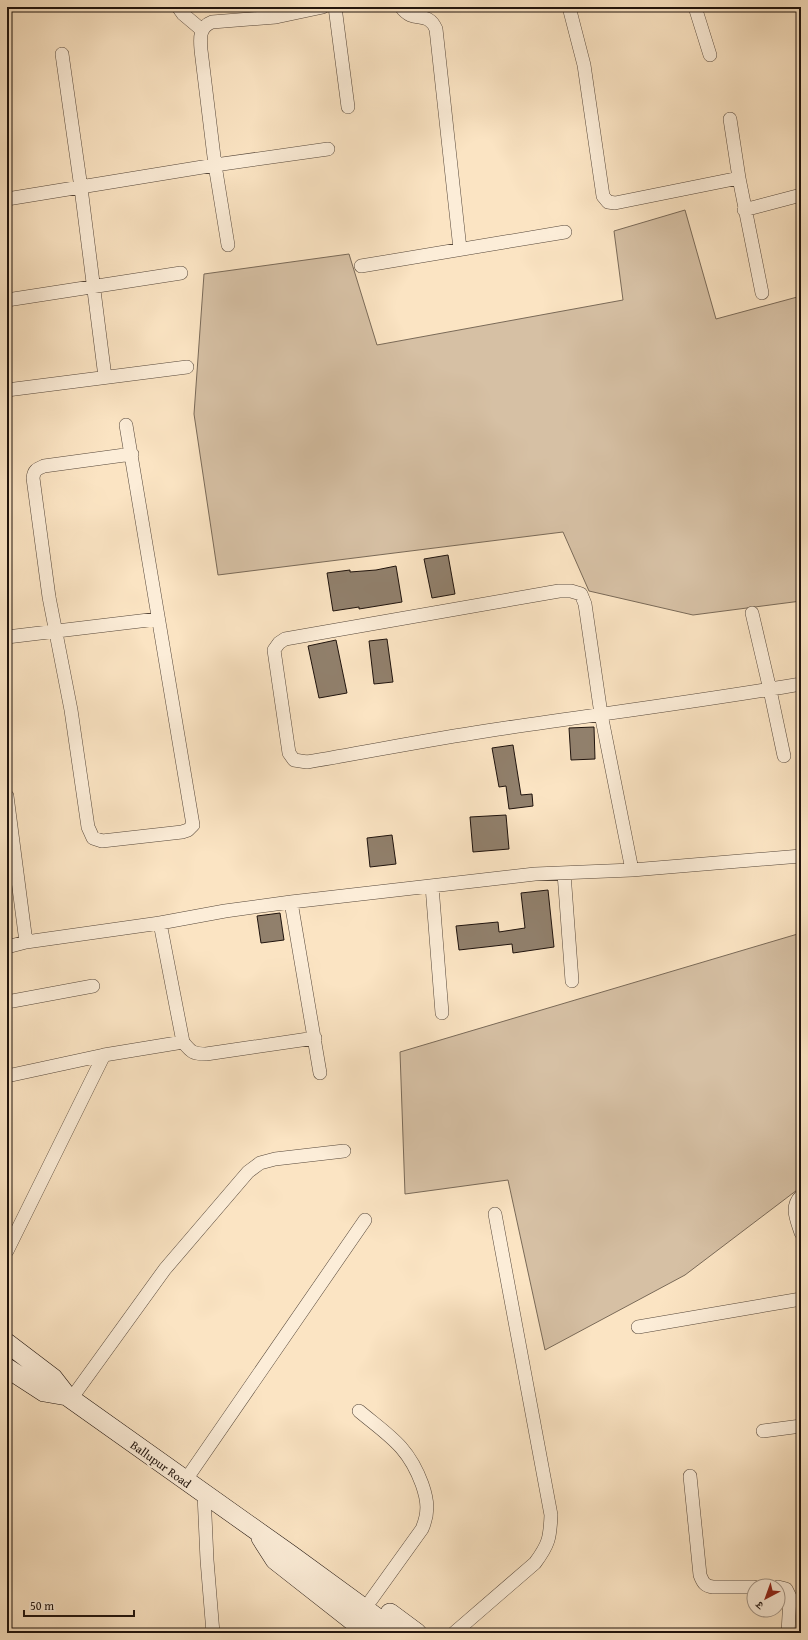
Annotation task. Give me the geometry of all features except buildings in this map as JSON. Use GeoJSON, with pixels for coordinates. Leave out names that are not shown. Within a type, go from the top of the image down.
{"type":"FeatureCollection","features":[{"type":"Feature","properties":{"kind":"main road"},"geometry":{"type":"LineString","coordinates":[[7,1343],[48,1385]]}},
{"type":"Feature","properties":{"kind":"main road"},"geometry":{"type":"LineString","coordinates":[[7,1368],[48,1385]]}},
{"type":"Feature","properties":{"kind":"main road","name":"Ballupur Road"},"geometry":{"type":"LineString","coordinates":[[48,1385],[69,1398],[256,1530],[398,1633]]}},
{"type":"Feature","properties":{"kind":"main road"},"geometry":{"type":"LineString","coordinates":[[256,1530],[286,1540],[323,1564],[417,1633]]}},
{"type":"Feature","properties":{"kind":"main road"},"geometry":{"type":"LineString","coordinates":[[256,1530],[274,1560],[368,1633]]}},
{"type":"Feature","properties":{"kind":"street"},"geometry":{"type":"LineString","coordinates":[[178,7],[183,14],[202,30]]}},
{"type":"Feature","properties":{"kind":"street"},"geometry":{"type":"LineString","coordinates":[[228,245],[215,165],[201,50],[200,36],[202,30],[207,24],[212,22],[276,12],[323,7]]}},
{"type":"Feature","properties":{"kind":"street"},"geometry":{"type":"LineString","coordinates":[[335,7],[348,107]]}},
{"type":"Feature","properties":{"kind":"street"},"geometry":{"type":"LineString","coordinates":[[401,7],[407,14],[428,18],[433,22],[436,29],[460,249]]}},
{"type":"Feature","properties":{"kind":"street"},"geometry":{"type":"LineString","coordinates":[[569,7],[584,65],[603,196],[608,202],[615,203],[739,178]]}},
{"type":"Feature","properties":{"kind":"street"},"geometry":{"type":"LineString","coordinates":[[695,7],[710,55]]}},
{"type":"Feature","properties":{"kind":"street"},"geometry":{"type":"LineString","coordinates":[[62,54],[106,377]]}},
{"type":"Feature","properties":{"kind":"street"},"geometry":{"type":"LineString","coordinates":[[730,119],[744,210],[762,293]]}},
{"type":"Feature","properties":{"kind":"street"},"geometry":{"type":"LineString","coordinates":[[7,199],[215,165],[328,149]]}},
{"type":"Feature","properties":{"kind":"street"},"geometry":{"type":"LineString","coordinates":[[744,210],[801,195]]}},
{"type":"Feature","properties":{"kind":"street"},"geometry":{"type":"LineString","coordinates":[[361,266],[565,232]]}},
{"type":"Feature","properties":{"kind":"street"},"geometry":{"type":"LineString","coordinates":[[7,300],[181,273]]}},
{"type":"Feature","properties":{"kind":"street"},"geometry":{"type":"LineString","coordinates":[[7,390],[187,367]]}},
{"type":"Feature","properties":{"kind":"street"},"geometry":{"type":"LineString","coordinates":[[126,426],[132,454],[157,619],[177,724],[193,825],[188,830],[182,832],[102,841],[93,838],[90,833],[71,710],[54,631],[39,532],[33,473],[44,466],[132,454]]}},
{"type":"Feature","properties":{"kind":"street"},"geometry":{"type":"LineString","coordinates":[[632,870],[601,714],[585,604],[581,594],[571,590],[285,639],[279,643],[274,650],[289,753],[294,760],[300,762],[485,731],[601,714],[770,690],[801,684]]}},
{"type":"Feature","properties":{"kind":"street"},"geometry":{"type":"LineString","coordinates":[[752,613],[784,756]]}},
{"type":"Feature","properties":{"kind":"street"},"geometry":{"type":"LineString","coordinates":[[7,637],[157,619]]}},
{"type":"Feature","properties":{"kind":"street"},"geometry":{"type":"LineString","coordinates":[[7,796],[26,942]]}},
{"type":"Feature","properties":{"kind":"street"},"geometry":{"type":"LineString","coordinates":[[7,947],[26,942],[160,923],[225,911],[535,874],[632,870],[801,856]]}},
{"type":"Feature","properties":{"kind":"street"},"geometry":{"type":"LineString","coordinates":[[564,873],[572,981]]}},
{"type":"Feature","properties":{"kind":"street"},"geometry":{"type":"LineString","coordinates":[[432,886],[442,1013]]}},
{"type":"Feature","properties":{"kind":"street"},"geometry":{"type":"LineString","coordinates":[[291,902],[320,1073]]}},
{"type":"Feature","properties":{"kind":"street"},"geometry":{"type":"LineString","coordinates":[[160,923],[183,1042],[195,1054],[206,1054],[315,1038]]}},
{"type":"Feature","properties":{"kind":"street"},"geometry":{"type":"LineString","coordinates":[[7,1002],[93,986]]}},
{"type":"Feature","properties":{"kind":"street"},"geometry":{"type":"LineString","coordinates":[[7,1076],[104,1055],[183,1042]]}},
{"type":"Feature","properties":{"kind":"street"},"geometry":{"type":"LineString","coordinates":[[7,1251],[11,1233],[104,1055]]}},
{"type":"Feature","properties":{"kind":"street"},"geometry":{"type":"LineString","coordinates":[[69,1398],[165,1269],[248,1172],[260,1163],[275,1159],[344,1151]]}},
{"type":"Feature","properties":{"kind":"street"},"geometry":{"type":"LineString","coordinates":[[801,1196],[796,1201],[794,1208],[801,1232]]}},
{"type":"Feature","properties":{"kind":"street"},"geometry":{"type":"LineString","coordinates":[[454,1633],[535,1564],[545,1550],[550,1536],[551,1515],[495,1214]]}},
{"type":"Feature","properties":{"kind":"street"},"geometry":{"type":"LineString","coordinates":[[185,1481],[365,1220]]}},
{"type":"Feature","properties":{"kind":"street"},"geometry":{"type":"LineString","coordinates":[[638,1327],[801,1299]]}},
{"type":"Feature","properties":{"kind":"street"},"geometry":{"type":"LineString","coordinates":[[359,1411],[396,1441],[407,1454],[417,1470],[427,1496],[428,1509],[426,1520],[422,1529],[371,1600]]}},
{"type":"Feature","properties":{"kind":"street"},"geometry":{"type":"LineString","coordinates":[[763,1431],[801,1426]]}},
{"type":"Feature","properties":{"kind":"street"},"geometry":{"type":"LineString","coordinates":[[690,1476],[700,1575],[703,1583],[713,1587],[746,1587]]}},
{"type":"Feature","properties":{"kind":"street"},"geometry":{"type":"LineString","coordinates":[[204,1494],[206,1560],[213,1633]]}},
{"type":"Feature","properties":{"kind":"street"},"geometry":{"type":"LineString","coordinates":[[786,1589],[790,1597],[788,1633]]}},
{"type":"Feature","properties":{"kind":"shaded area"},"geometry":{"type":"Polygon","coordinates":[[[685,210],[716,319],[801,296],[801,601],[693,615],[589,591],[563,532],[218,575],[194,414],[204,274],[349,254],[377,345],[623,300],[614,231],[685,210]]]}},
{"type":"Feature","properties":{"kind":"shaded area"},"geometry":{"type":"Polygon","coordinates":[[[801,933],[801,1187],[685,1275],[545,1350],[508,1180],[405,1194],[400,1052],[801,933]]]}}]}
